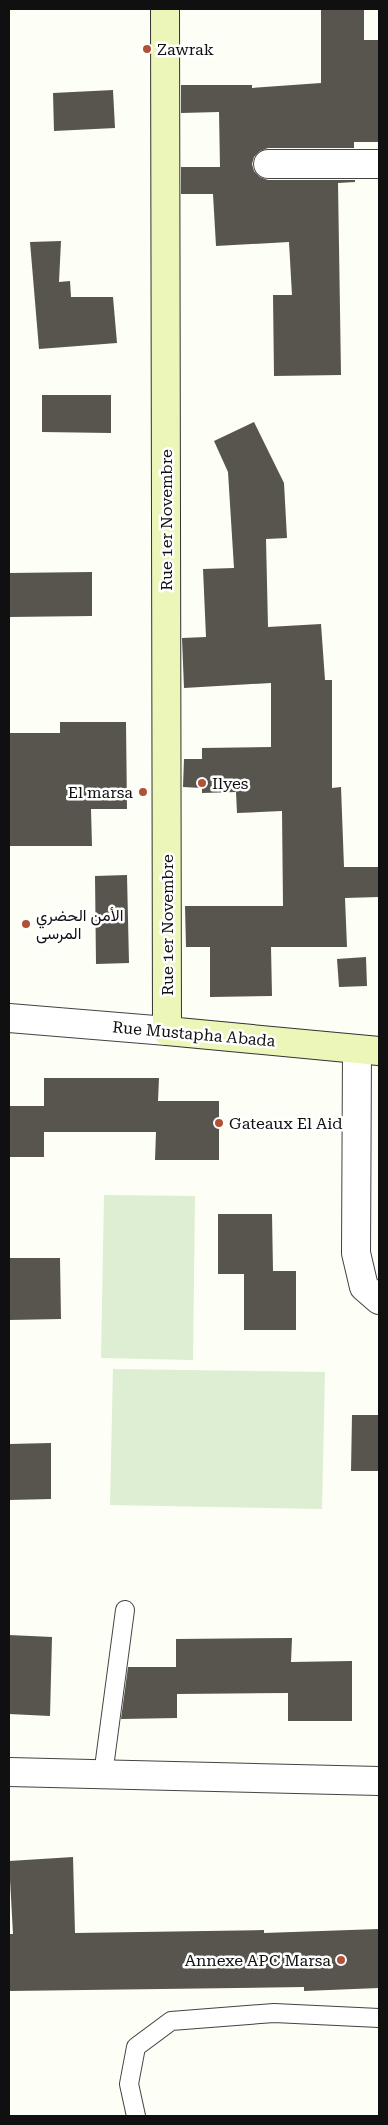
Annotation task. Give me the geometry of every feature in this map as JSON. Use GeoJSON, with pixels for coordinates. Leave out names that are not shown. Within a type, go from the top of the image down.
{"type":"FeatureCollection","features":[{"type":"Feature","properties":{"kind":"main road","name":"Rue 1er Novembre"},"geometry":{"type":"LineString","coordinates":[[165,9],[167,1031]]}},
{"type":"Feature","properties":{"kind":"main road","name":"Rue Mustapha Abada"},"geometry":{"type":"LineString","coordinates":[[167,1031],[368,1050]]}},
{"type":"Feature","properties":{"kind":"street"},"geometry":{"type":"LineString","coordinates":[[268,164],[379,164]]}},
{"type":"Feature","properties":{"kind":"street","name":"Rue Mustapha Abada"},"geometry":{"type":"LineString","coordinates":[[9,1018],[167,1031]]}},
{"type":"Feature","properties":{"kind":"street"},"geometry":{"type":"LineString","coordinates":[[368,1050],[356,1253],[364,1287],[379,1300]]}},
{"type":"Feature","properties":{"kind":"street"},"geometry":{"type":"LineString","coordinates":[[9,1772],[379,1782]]}},
{"type":"Feature","properties":{"kind":"lane"},"geometry":{"type":"LineString","coordinates":[[103,1775],[126,1610]]}},
{"type":"Feature","properties":{"kind":"lane"},"geometry":{"type":"LineString","coordinates":[[136,2116],[129,2084],[136,2047],[171,2021],[274,2013],[379,2018]]}},
{"type":"Feature","properties":{"kind":"green space"},"geometry":{"type":"Polygon","coordinates":[[[104,1195],[195,1196],[193,1360],[101,1358],[104,1195]]]}},
{"type":"Feature","properties":{"kind":"green space"},"geometry":{"type":"Polygon","coordinates":[[[113,1369],[325,1372],[322,1509],[110,1505],[113,1369]]]}},
{"type":"Feature","properties":{"kind":"building"},"geometry":{"type":"Polygon","coordinates":[[[321,9],[364,9],[364,40],[379,40],[379,142],[354,142],[354,148],[268,148],[260,151],[254,157],[252,164],[254,171],[260,177],[268,180],[355,180],[355,182],[338,183],[341,375],[274,376],[273,295],[292,295],[289,242],[216,246],[213,194],[181,194],[181,167],[220,167],[219,112],[181,113],[181,85],[252,85],[252,88],[321,83],[321,9]]]}},
{"type":"Feature","properties":{"kind":"building"},"geometry":{"type":"Polygon","coordinates":[[[113,90],[115,128],[54,131],[53,93],[113,90]]]}},
{"type":"Feature","properties":{"kind":"building"},"geometry":{"type":"Polygon","coordinates":[[[61,241],[59,282],[70,281],[71,297],[113,297],[117,343],[39,349],[30,242],[61,241]]]}},
{"type":"Feature","properties":{"kind":"building"},"geometry":{"type":"Polygon","coordinates":[[[42,395],[111,395],[111,433],[42,432],[42,395]]]}},
{"type":"Feature","properties":{"kind":"building"},"geometry":{"type":"Polygon","coordinates":[[[254,422],[284,483],[287,538],[266,539],[268,627],[321,624],[325,680],[332,680],[332,788],[341,787],[344,867],[379,867],[379,897],[345,898],[347,947],[271,947],[272,996],[210,997],[210,947],[186,947],[185,906],[283,906],[282,811],[237,813],[236,792],[202,793],[202,788],[183,787],[184,759],[202,759],[202,748],[271,747],[271,683],[184,688],[182,638],[206,637],[203,569],[234,568],[228,472],[214,441],[254,422]]]}},
{"type":"Feature","properties":{"kind":"building"},"geometry":{"type":"Polygon","coordinates":[[[92,572],[92,616],[9,617],[9,573],[92,572]]]}},
{"type":"Feature","properties":{"kind":"building"},"geometry":{"type":"Polygon","coordinates":[[[60,722],[126,722],[127,809],[91,809],[92,846],[9,846],[9,733],[60,733],[60,722]]]}},
{"type":"Feature","properties":{"kind":"building"},"geometry":{"type":"Polygon","coordinates":[[[127,875],[129,963],[96,964],[95,876],[127,875]]]}},
{"type":"Feature","properties":{"kind":"building"},"geometry":{"type":"Polygon","coordinates":[[[366,957],[367,986],[339,987],[337,959],[366,957]]]}},
{"type":"Feature","properties":{"kind":"building"},"geometry":{"type":"Polygon","coordinates":[[[44,1078],[159,1078],[158,1101],[219,1101],[219,1160],[155,1160],[156,1132],[44,1132],[44,1157],[9,1157],[9,1106],[44,1106],[44,1078]]]}},
{"type":"Feature","properties":{"kind":"building"},"geometry":{"type":"Polygon","coordinates":[[[218,1214],[272,1214],[273,1271],[296,1271],[296,1330],[244,1330],[244,1274],[218,1274],[218,1214]]]}},
{"type":"Feature","properties":{"kind":"building"},"geometry":{"type":"Polygon","coordinates":[[[9,1258],[60,1258],[61,1319],[9,1320],[9,1258]]]}},
{"type":"Feature","properties":{"kind":"building"},"geometry":{"type":"Polygon","coordinates":[[[352,1415],[379,1415],[379,1471],[351,1471],[352,1415]]]}},
{"type":"Feature","properties":{"kind":"building"},"geometry":{"type":"Polygon","coordinates":[[[51,1443],[51,1499],[9,1500],[9,1444],[51,1443]]]}},
{"type":"Feature","properties":{"kind":"building"},"geometry":{"type":"Polygon","coordinates":[[[9,1635],[52,1637],[50,1716],[9,1714],[9,1635]]]}},
{"type":"Feature","properties":{"kind":"building"},"geometry":{"type":"Polygon","coordinates":[[[292,1638],[291,1662],[352,1661],[352,1721],[288,1721],[288,1693],[177,1694],[177,1718],[121,1719],[128,1667],[176,1667],[176,1639],[292,1638]]]}},
{"type":"Feature","properties":{"kind":"building"},"geometry":{"type":"Polygon","coordinates":[[[73,1857],[75,1933],[264,1930],[264,1933],[379,1929],[379,1988],[304,1991],[304,1987],[9,1991],[9,1934],[13,1934],[9,1861],[73,1857]]]}},
{"type":"Feature","properties":{"kind":"place","name":"Zawrak"},"geometry":{"type":"Point","coordinates":[147,49]}},
{"type":"Feature","properties":{"kind":"place","name":"Ilyes"},"geometry":{"type":"Point","coordinates":[202,783]}},
{"type":"Feature","properties":{"kind":"place","name":"El marsa"},"geometry":{"type":"Point","coordinates":[143,792]}},
{"type":"Feature","properties":{"kind":"place","name":"الأمن الحضري المرسى"},"geometry":{"type":"Point","coordinates":[26,924]}},
{"type":"Feature","properties":{"kind":"place","name":"Gateaux El Aid"},"geometry":{"type":"Point","coordinates":[219,1123]}},
{"type":"Feature","properties":{"kind":"place","name":"Annexe APC Marsa"},"geometry":{"type":"Point","coordinates":[341,1960]}}]}
